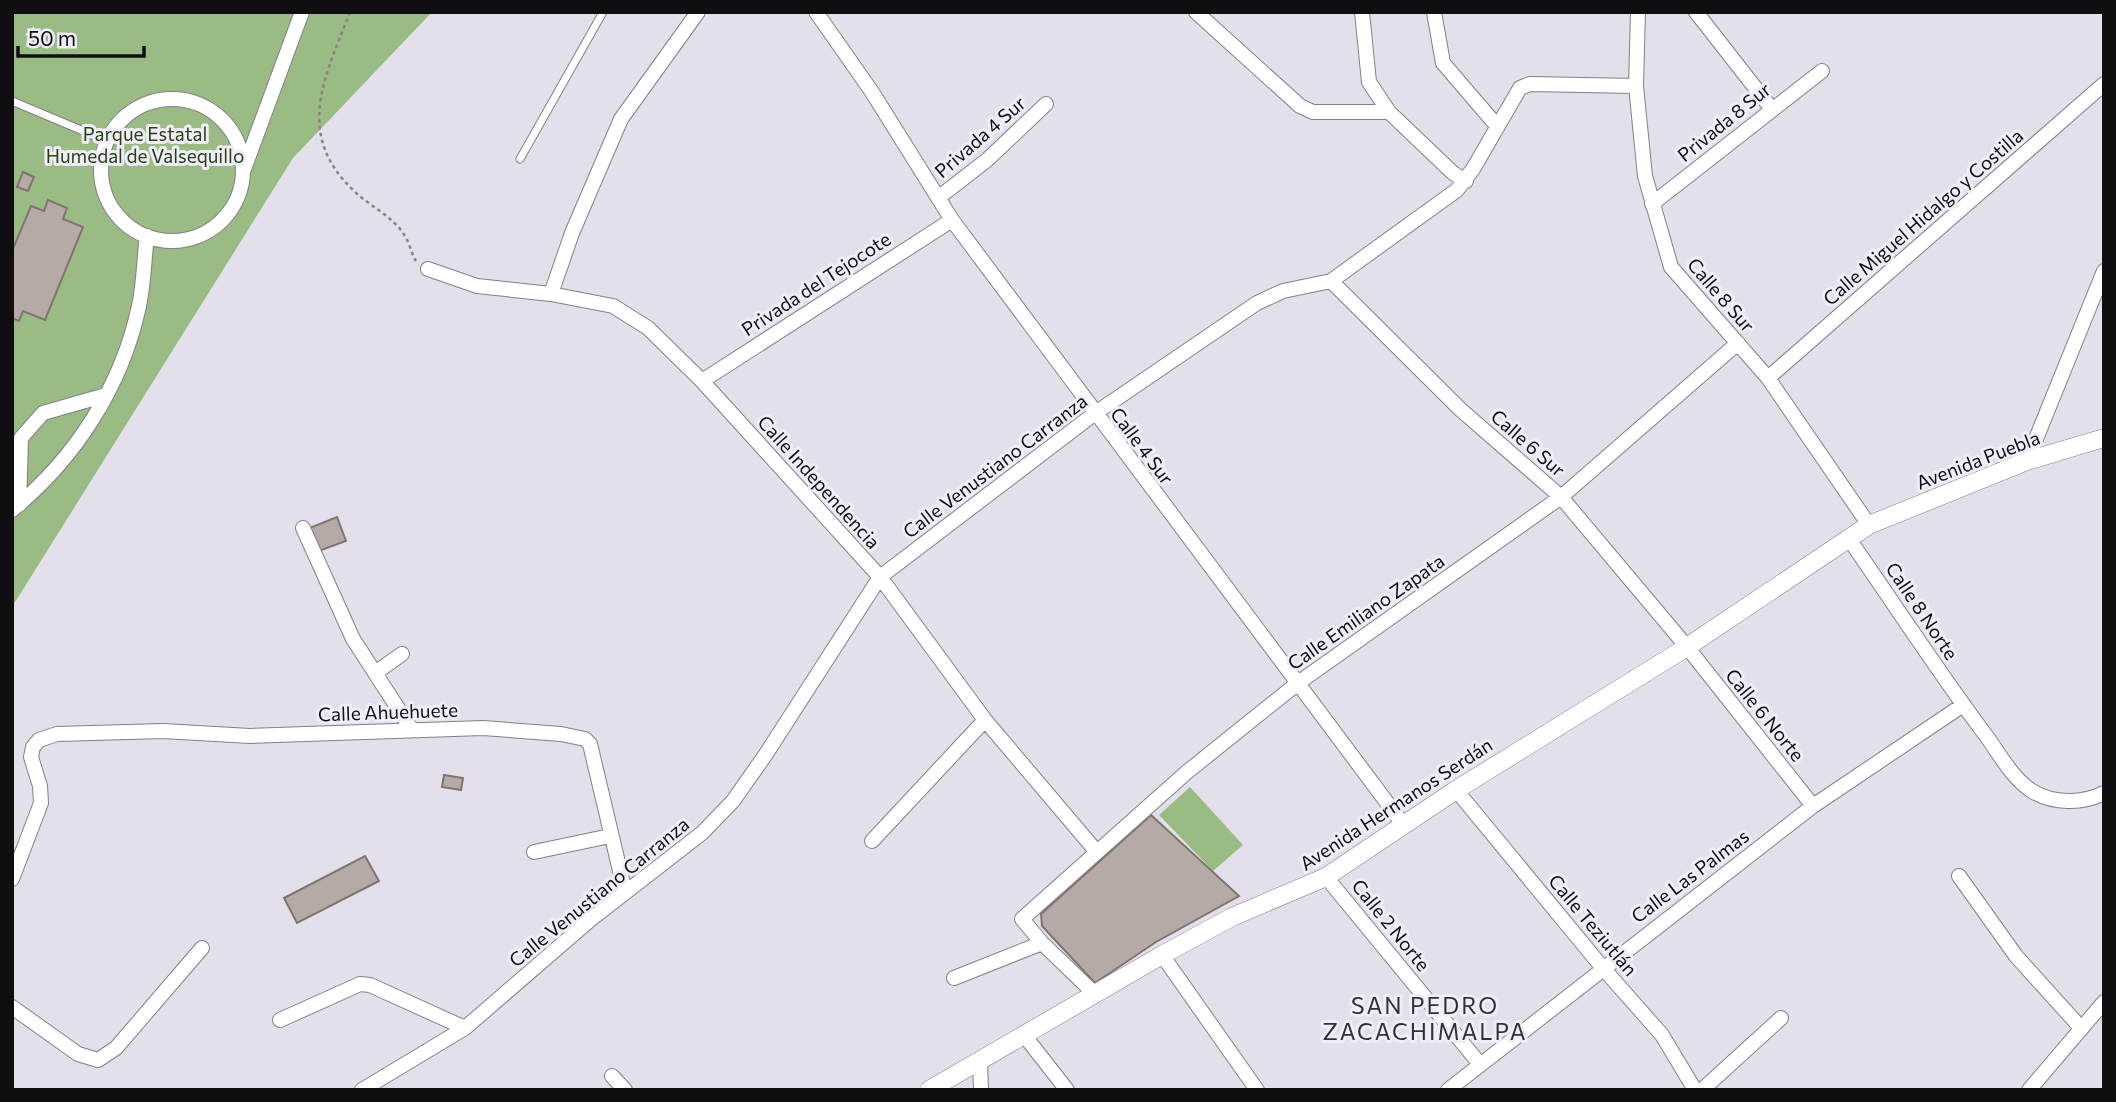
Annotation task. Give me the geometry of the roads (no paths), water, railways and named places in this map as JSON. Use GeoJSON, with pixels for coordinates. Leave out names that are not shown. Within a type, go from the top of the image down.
{"type":"FeatureCollection","features":[{"type":"Feature","properties":{"kind":"street"},"geometry":{"type":"LineString","coordinates":[[244,170],[242,153],[227,124],[200,104],[184,99],[160,99],[138,107],[120,122],[107,141],[101,163],[103,186],[112,208],[127,225],[147,236],[169,241],[192,238],[213,228],[235,203],[244,170],[302,12]]}},
{"type":"Feature","properties":{"kind":"street"},"geometry":{"type":"LineString","coordinates":[[551,294],[576,220],[621,119],[698,12]]}},
{"type":"Feature","properties":{"kind":"street","name":"Calle 4 Sur"},"geometry":{"type":"LineString","coordinates":[[816,12],[951,220],[1403,824]]}},
{"type":"Feature","properties":{"kind":"street"},"geometry":{"type":"LineString","coordinates":[[1196,12],[1300,106],[1313,112],[1389,112]]}},
{"type":"Feature","properties":{"kind":"street"},"geometry":{"type":"LineString","coordinates":[[1362,12],[1369,82],[1389,112],[1453,173],[1466,181]]}},
{"type":"Feature","properties":{"kind":"street"},"geometry":{"type":"LineString","coordinates":[[1434,12],[1443,63],[1497,125]]}},
{"type":"Feature","properties":{"kind":"street","name":"Calle 8 Sur"},"geometry":{"type":"LineString","coordinates":[[1638,12],[1636,86],[1644,166],[1671,267],[1768,378],[1869,525]]}},
{"type":"Feature","properties":{"kind":"street"},"geometry":{"type":"LineString","coordinates":[[1696,12],[1771,108]]}},
{"type":"Feature","properties":{"kind":"street","name":"Privada 8 Sur"},"geometry":{"type":"LineString","coordinates":[[1652,204],[1771,108],[1822,71]]}},
{"type":"Feature","properties":{"kind":"street","name":"Calle Venustiano Carranza"},"geometry":{"type":"LineString","coordinates":[[362,1090],[465,1028],[625,892],[692,841],[733,801],[880,577],[1094,414],[1271,295],[1331,281],[1466,181],[1514,94],[1530,84],[1636,86]]}},
{"type":"Feature","properties":{"kind":"street","name":"Calle Miguel Hidalgo y Costilla"},"geometry":{"type":"LineString","coordinates":[[1768,378],[2104,84]]}},
{"type":"Feature","properties":{"kind":"street","name":"Privada 4 Sur"},"geometry":{"type":"LineString","coordinates":[[939,198],[987,160],[1046,104]]}},
{"type":"Feature","properties":{"kind":"street","name":"Privada del Tejocote"},"geometry":{"type":"LineString","coordinates":[[702,381],[951,220]]}},
{"type":"Feature","properties":{"kind":"street"},"geometry":{"type":"LineString","coordinates":[[16,508],[41,486],[85,433],[118,372],[139,306],[147,236]]}},
{"type":"Feature","properties":{"kind":"street","name":"Calle Independencia"},"geometry":{"type":"LineString","coordinates":[[428,269],[477,286],[551,294],[613,306],[648,328],[702,381],[880,577],[985,720],[1096,851]]}},
{"type":"Feature","properties":{"kind":"street"},"geometry":{"type":"LineString","coordinates":[[2027,461],[2104,271]]}},
{"type":"Feature","properties":{"kind":"street","name":"Calle 6 Sur"},"geometry":{"type":"LineString","coordinates":[[1331,281],[1461,410],[1560,498],[1687,647]]}},
{"type":"Feature","properties":{"kind":"street","name":"Calle Emiliano Zapata"},"geometry":{"type":"LineString","coordinates":[[1042,943],[1022,919],[1096,851],[1298,683],[1560,498],[1738,344]]}},
{"type":"Feature","properties":{"kind":"street"},"geometry":{"type":"LineString","coordinates":[[16,508],[21,438],[43,412],[106,395]]}},
{"type":"Feature","properties":{"kind":"street","name":"Avenida Puebla"},"geometry":{"type":"LineString","coordinates":[[1869,525],[2027,461],[2104,438]]}},
{"type":"Feature","properties":{"kind":"street","name":"Avenida Hermanos Serdán"},"geometry":{"type":"LineString","coordinates":[[929,1090],[1232,917],[1326,877],[1456,790],[1687,647],[1869,525]]}},
{"type":"Feature","properties":{"kind":"street"},"geometry":{"type":"LineString","coordinates":[[303,528],[353,639],[412,730]]}},
{"type":"Feature","properties":{"kind":"street","name":"Calle 8 Norte"},"geometry":{"type":"LineString","coordinates":[[1849,539],[1963,705],[2016,776],[2034,792],[2049,798],[2081,801],[2104,793]]}},
{"type":"Feature","properties":{"kind":"street","name":"Calle 6 Norte"},"geometry":{"type":"LineString","coordinates":[[1687,647],[1813,807]]}},
{"type":"Feature","properties":{"kind":"street"},"geometry":{"type":"LineString","coordinates":[[375,673],[402,654]]}},
{"type":"Feature","properties":{"kind":"street","name":"Calle Las Palmas"},"geometry":{"type":"LineString","coordinates":[[1448,1090],[1602,967],[1813,807],[1963,705]]}},
{"type":"Feature","properties":{"kind":"street"},"geometry":{"type":"LineString","coordinates":[[872,841],[985,720]]}},
{"type":"Feature","properties":{"kind":"street","name":"Calle Ahuehuete"},"geometry":{"type":"LineString","coordinates":[[12,879],[41,803],[40,786],[31,757],[36,743],[57,734],[163,731],[234,737],[483,728],[561,734],[584,739],[592,752],[625,892]]}},
{"type":"Feature","properties":{"kind":"street","name":"Calle Teziutlán"},"geometry":{"type":"LineString","coordinates":[[1456,790],[1602,967],[1662,1035],[1695,1090]]}},
{"type":"Feature","properties":{"kind":"street"},"geometry":{"type":"LineString","coordinates":[[534,852],[610,836]]}},
{"type":"Feature","properties":{"kind":"street"},"geometry":{"type":"LineString","coordinates":[[1959,876],[2016,956],[2081,1028]]}},
{"type":"Feature","properties":{"kind":"street","name":"Calle 2 Norte"},"geometry":{"type":"LineString","coordinates":[[1326,877],[1479,1063]]}},
{"type":"Feature","properties":{"kind":"street"},"geometry":{"type":"LineString","coordinates":[[954,978],[1042,943],[1095,994]]}},
{"type":"Feature","properties":{"kind":"street"},"geometry":{"type":"LineString","coordinates":[[12,1007],[78,1054],[99,1060],[116,1048],[202,948]]}},
{"type":"Feature","properties":{"kind":"street"},"geometry":{"type":"LineString","coordinates":[[1162,955],[1257,1090]]}},
{"type":"Feature","properties":{"kind":"street"},"geometry":{"type":"LineString","coordinates":[[280,1020],[360,984],[370,985],[465,1028]]}},
{"type":"Feature","properties":{"kind":"street"},"geometry":{"type":"LineString","coordinates":[[2029,1090],[2104,1002]]}},
{"type":"Feature","properties":{"kind":"street"},"geometry":{"type":"LineString","coordinates":[[1702,1090],[1781,1017]]}},
{"type":"Feature","properties":{"kind":"street"},"geometry":{"type":"LineString","coordinates":[[1024,1035],[1067,1090]]}},
{"type":"Feature","properties":{"kind":"street"},"geometry":{"type":"LineString","coordinates":[[981,1061],[981,1090]]}},
{"type":"Feature","properties":{"kind":"street"},"geometry":{"type":"LineString","coordinates":[[612,1076],[625,1090]]}},
{"type":"Feature","properties":{"kind":"lane"},"geometry":{"type":"LineString","coordinates":[[520,159],[603,12]]}},
{"type":"Feature","properties":{"kind":"lane"},"geometry":{"type":"LineString","coordinates":[[12,101],[107,141]]}},
{"type":"Feature","properties":{"kind":"district","name":"SAN PEDRO ZACACHIMALPA"},"geometry":{"type":"Point","coordinates":[1425,1019]}},
{"type":"Feature","properties":{"kind":"park label","name":"Parque Estatal Humedal de Valsequillo"},"geometry":{"type":"Point","coordinates":[145,145]}}]}
